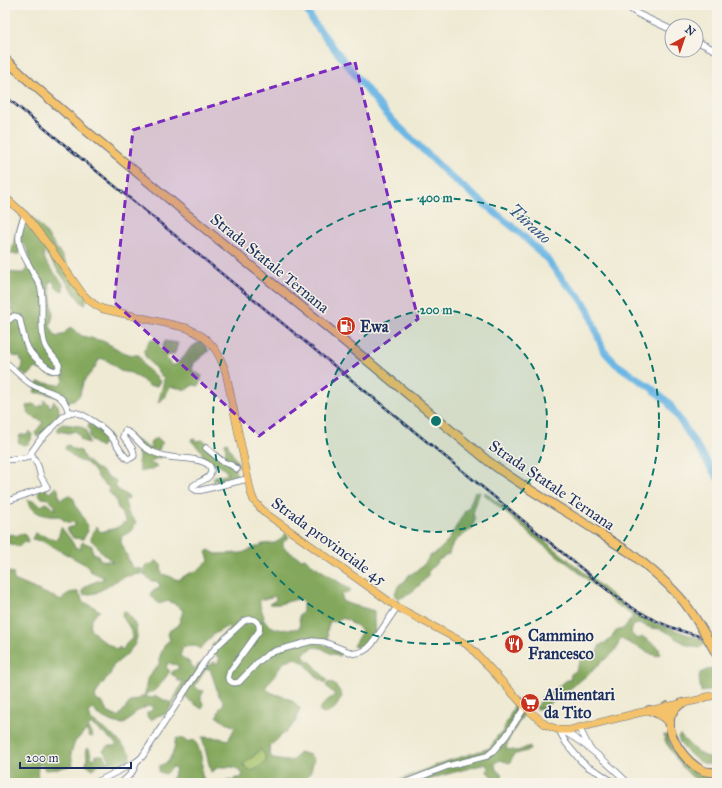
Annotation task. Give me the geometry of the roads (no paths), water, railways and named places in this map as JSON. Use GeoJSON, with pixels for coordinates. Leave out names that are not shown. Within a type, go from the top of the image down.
{"type":"FeatureCollection","features":[{"type":"Feature","properties":{"kind":"highway","name":"Strada Statale Ternana"},"geometry":{"type":"LineString","coordinates":[[5,59],[73,120],[491,463],[649,567],[684,602],[717,656]]}},
{"type":"Feature","properties":{"kind":"highway"},"geometry":{"type":"LineString","coordinates":[[669,719],[676,707],[682,703]]}},
{"type":"Feature","properties":{"kind":"highway"},"geometry":{"type":"LineString","coordinates":[[667,706],[665,714],[669,719],[670,730],[679,749],[693,763],[704,771],[717,772]]}},
{"type":"Feature","properties":{"kind":"highway"},"geometry":{"type":"LineString","coordinates":[[649,710],[669,719]]}},
{"type":"Feature","properties":{"kind":"main road","name":"Strada provinciale 45"},"geometry":{"type":"LineString","coordinates":[[5,197],[25,215],[92,304],[103,309],[187,328],[198,333],[214,347],[226,373],[251,493],[254,501],[265,513],[397,607],[466,644],[525,707],[546,725],[561,730]]}},
{"type":"Feature","properties":{"kind":"main road"},"geometry":{"type":"LineString","coordinates":[[561,730],[588,726],[649,710],[717,695]]}},
{"type":"Feature","properties":{"kind":"main road"},"geometry":{"type":"LineString","coordinates":[[698,700],[707,701],[717,699]]}},
{"type":"Feature","properties":{"kind":"street"},"geometry":{"type":"LineString","coordinates":[[625,5],[638,14],[664,26]]}},
{"type":"Feature","properties":{"kind":"street"},"geometry":{"type":"LineString","coordinates":[[704,45],[717,51]]}},
{"type":"Feature","properties":{"kind":"street"},"geometry":{"type":"LineString","coordinates":[[5,323],[14,316],[18,317],[28,348],[32,355],[50,370],[58,370],[59,365],[57,361],[49,352],[44,343],[42,296],[40,286],[19,243],[19,233],[25,215]]}},
{"type":"Feature","properties":{"kind":"street"},"geometry":{"type":"LineString","coordinates":[[5,362],[25,380],[33,385],[57,394],[62,398],[68,407],[69,412]]}},
{"type":"Feature","properties":{"kind":"street"},"geometry":{"type":"LineString","coordinates":[[5,460],[28,457],[40,440],[65,415],[69,412],[74,412],[97,424],[112,438],[123,455],[128,459],[134,456],[134,453],[123,436],[125,431],[131,434],[146,448],[155,452],[170,457],[192,459],[207,464],[212,470],[210,476],[194,484],[193,488],[195,490],[198,491],[247,479]]}},
{"type":"Feature","properties":{"kind":"street"},"geometry":{"type":"LineString","coordinates":[[206,448],[223,462],[237,469]]}},
{"type":"Feature","properties":{"kind":"street"},"geometry":{"type":"LineString","coordinates":[[5,502],[46,487],[31,453]]}},
{"type":"Feature","properties":{"kind":"street"},"geometry":{"type":"LineString","coordinates":[[95,783],[136,762],[142,757],[204,662],[217,646],[248,618],[257,621],[260,627],[259,631],[230,671],[228,678],[232,683],[239,682],[258,662],[267,655],[275,651],[312,641],[328,644],[352,653],[364,651],[372,644],[397,607]]}},
{"type":"Feature","properties":{"kind":"street"},"geometry":{"type":"LineString","coordinates":[[404,783],[448,766],[490,754],[506,736],[525,707]]}},
{"type":"Feature","properties":{"kind":"street"},"geometry":{"type":"LineString","coordinates":[[582,735],[588,726]]}},
{"type":"Feature","properties":{"kind":"street"},"geometry":{"type":"LineString","coordinates":[[577,739],[575,733],[577,728],[581,731],[590,748]]}},
{"type":"Feature","properties":{"kind":"street"},"geometry":{"type":"LineString","coordinates":[[561,730],[590,748],[628,783]]}},
{"type":"Feature","properties":{"kind":"street"},"geometry":{"type":"LineString","coordinates":[[561,730],[566,743],[581,761],[614,783]]}},
{"type":"Feature","properties":{"kind":"street"},"geometry":{"type":"LineString","coordinates":[[121,783],[133,771],[136,762]]}},
{"type":"Feature","properties":{"kind":"waterway","name":"Turano"},"geometry":{"type":"LineString","coordinates":[[304,5],[314,23],[387,115],[451,177],[519,232],[547,259],[565,283],[579,296],[588,309],[603,350],[616,364],[650,387],[668,402],[717,477]]}},
{"type":"Feature","properties":{"kind":"railway"},"geometry":{"type":"LineString","coordinates":[[5,96],[616,596],[638,611],[671,627],[693,635],[717,640]]}},
{"type":"Feature","properties":{"kind":"place","name":"Ewa"},"geometry":{"type":"Point","coordinates":[346,326]}},
{"type":"Feature","properties":{"kind":"place","name":"Cammino Francesco"},"geometry":{"type":"Point","coordinates":[514,644]}},
{"type":"Feature","properties":{"kind":"place","name":"Alimentari da Tito"},"geometry":{"type":"Point","coordinates":[530,703]}}]}
